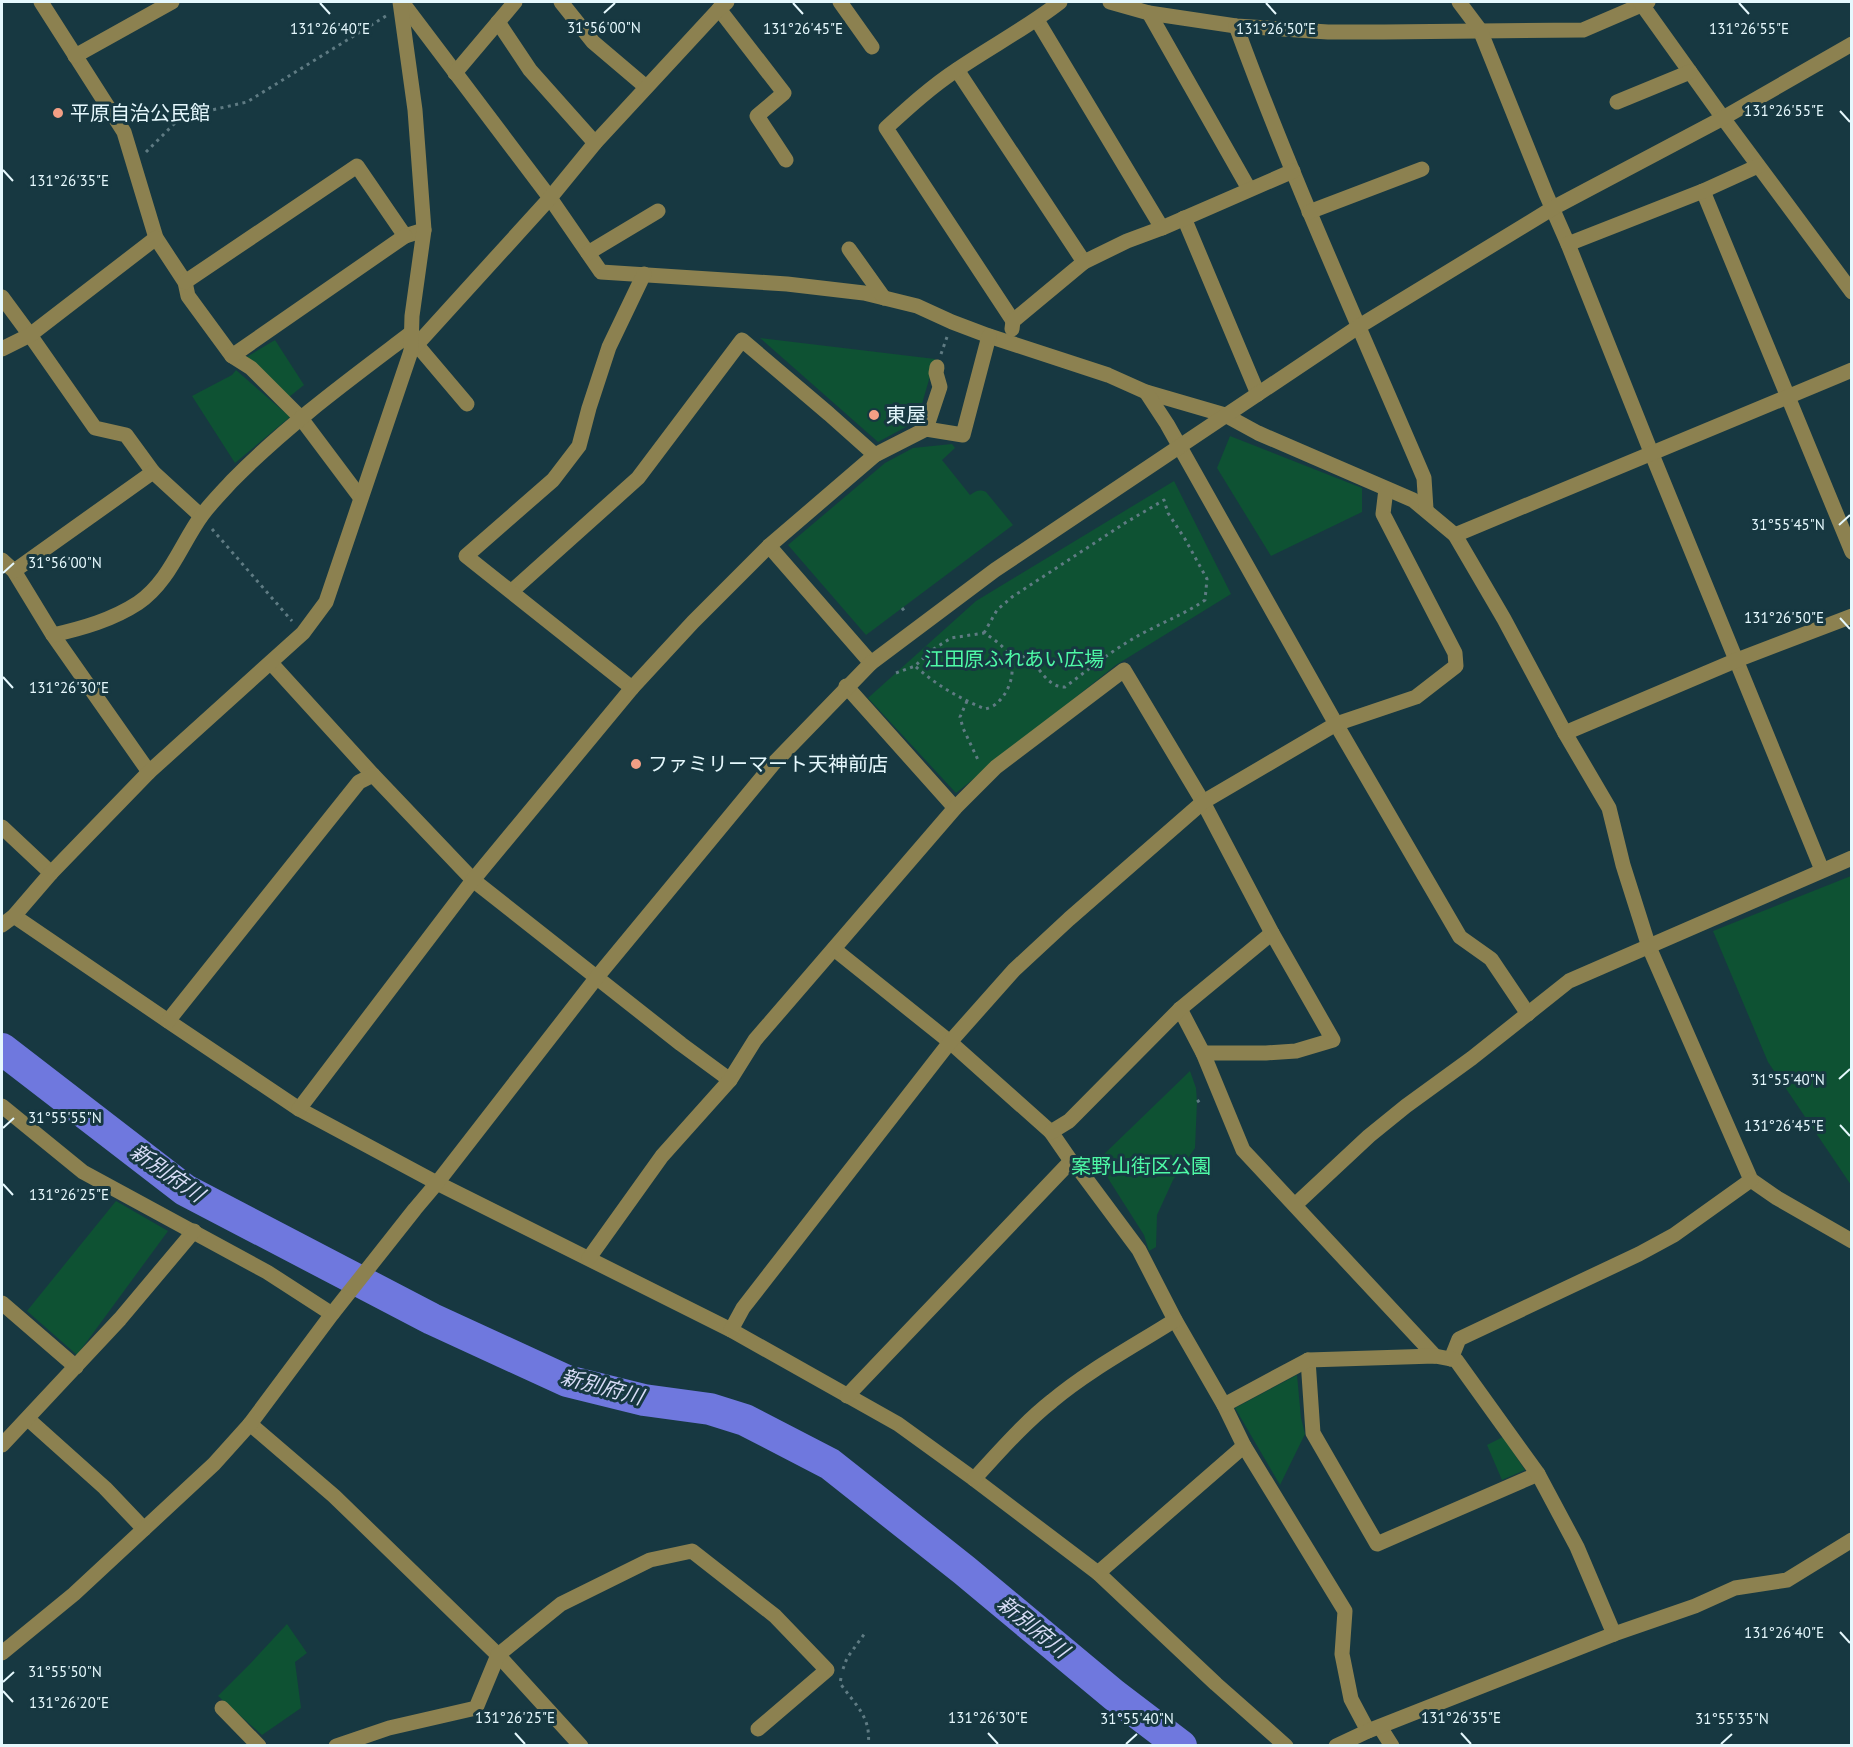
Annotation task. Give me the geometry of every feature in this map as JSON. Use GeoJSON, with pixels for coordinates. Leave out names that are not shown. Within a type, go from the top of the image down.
{"type":"FeatureCollection","features":[{"type":"Feature","properties":{"kind":"street"},"geometry":{"type":"LineString","coordinates":[[41,2],[124,132],[156,238],[185,282],[188,296],[232,356],[251,368],[300,417],[360,497]]}},
{"type":"Feature","properties":{"kind":"street"},"geometry":{"type":"LineString","coordinates":[[75,56],[172,2]]}},
{"type":"Feature","properties":{"kind":"street"},"geometry":{"type":"LineString","coordinates":[[455,73],[515,2]]}},
{"type":"Feature","properties":{"kind":"street"},"geometry":{"type":"LineString","coordinates":[[561,2],[593,42],[646,87]]}},
{"type":"Feature","properties":{"kind":"street"},"geometry":{"type":"LineString","coordinates":[[840,2],[872,47]]}},
{"type":"Feature","properties":{"kind":"street"},"geometry":{"type":"LineString","coordinates":[[1010,341],[1012,321],[886,128],[916,100],[957,70],[1037,20],[1060,2]]}},
{"type":"Feature","properties":{"kind":"street"},"geometry":{"type":"LineString","coordinates":[[1110,2],[1149,13],[1236,26],[1328,32],[1583,30],[1643,2],[1690,72],[1851,292]]}},
{"type":"Feature","properties":{"kind":"street"},"geometry":{"type":"LineString","coordinates":[[1459,2],[1480,30],[1822,870]]}},
{"type":"Feature","properties":{"kind":"street"},"geometry":{"type":"LineString","coordinates":[[401,3],[550,198],[602,272],[787,284],[864,293],[917,306],[989,336],[1108,375],[1146,392],[1225,415],[1258,433],[1413,500],[1426,509],[1455,535],[1609,808],[1623,865],[1649,947],[1751,1180],[1851,1242]]}},
{"type":"Feature","properties":{"kind":"street"},"geometry":{"type":"LineString","coordinates":[[401,3],[415,110],[424,230],[412,316],[413,343],[326,602],[303,633],[148,772],[7,921],[168,1021],[299,1109],[437,1183],[731,1330],[898,1424],[1098,1573],[1286,1746]]}},
{"type":"Feature","properties":{"kind":"street"},"geometry":{"type":"LineString","coordinates":[[53,635],[113,617],[139,602],[155,586],[178,555],[201,516],[233,480],[300,417],[413,343],[550,198],[595,142],[723,5],[784,93],[757,116],[786,160]]}},
{"type":"Feature","properties":{"kind":"street"},"geometry":{"type":"LineString","coordinates":[[1149,13],[1248,189]]}},
{"type":"Feature","properties":{"kind":"street"},"geometry":{"type":"LineString","coordinates":[[1037,20],[1162,228]]}},
{"type":"Feature","properties":{"kind":"street"},"geometry":{"type":"LineString","coordinates":[[498,22],[530,70],[595,142]]}},
{"type":"Feature","properties":{"kind":"street"},"geometry":{"type":"LineString","coordinates":[[1236,26],[1254,77],[1309,212],[1424,478],[1426,509]]}},
{"type":"Feature","properties":{"kind":"street"},"geometry":{"type":"LineString","coordinates":[[2,1653],[74,1594],[214,1464],[250,1424],[333,1314],[597,977],[774,763],[846,686],[871,663],[995,570],[1358,327],[1553,208],[1723,118],[1851,44]]}},
{"type":"Feature","properties":{"kind":"street"},"geometry":{"type":"LineString","coordinates":[[957,70],[1084,262]]}},
{"type":"Feature","properties":{"kind":"street"},"geometry":{"type":"LineString","coordinates":[[1617,102],[1690,72]]}},
{"type":"Feature","properties":{"kind":"street"},"geometry":{"type":"LineString","coordinates":[[185,282],[357,166],[405,236]]}},
{"type":"Feature","properties":{"kind":"street"},"geometry":{"type":"LineString","coordinates":[[1568,244],[1703,191],[1758,166]]}},
{"type":"Feature","properties":{"kind":"street"},"geometry":{"type":"LineString","coordinates":[[1309,212],[1422,169]]}},
{"type":"Feature","properties":{"kind":"street"},"geometry":{"type":"LineString","coordinates":[[1012,321],[1084,262],[1127,241],[1293,171]]}},
{"type":"Feature","properties":{"kind":"street"},"geometry":{"type":"LineString","coordinates":[[1703,191],[1851,552]]}},
{"type":"Feature","properties":{"kind":"street"},"geometry":{"type":"LineString","coordinates":[[588,253],[658,211]]}},
{"type":"Feature","properties":{"kind":"street"},"geometry":{"type":"LineString","coordinates":[[1184,218],[1258,394]]}},
{"type":"Feature","properties":{"kind":"street"},"geometry":{"type":"LineString","coordinates":[[232,356],[405,236],[424,230]]}},
{"type":"Feature","properties":{"kind":"street"},"geometry":{"type":"LineString","coordinates":[[2,349],[30,335],[156,238]]}},
{"type":"Feature","properties":{"kind":"street"},"geometry":{"type":"LineString","coordinates":[[849,249],[884,298]]}},
{"type":"Feature","properties":{"kind":"street"},"geometry":{"type":"LineString","coordinates":[[632,688],[466,556],[553,480],[579,446],[609,347],[644,274]]}},
{"type":"Feature","properties":{"kind":"street"},"geometry":{"type":"LineString","coordinates":[[2,297],[95,428],[126,435],[153,472],[201,516]]}},
{"type":"Feature","properties":{"kind":"street"},"geometry":{"type":"LineString","coordinates":[[299,1109],[473,880],[632,688],[693,622],[769,546],[875,455],[926,429],[963,435],[989,336]]}},
{"type":"Feature","properties":{"kind":"street"},"geometry":{"type":"LineString","coordinates":[[512,591],[638,478],[742,340],[875,455]]}},
{"type":"Feature","properties":{"kind":"street"},"geometry":{"type":"LineString","coordinates":[[413,343],[467,404]]}},
{"type":"Feature","properties":{"kind":"street"},"geometry":{"type":"LineString","coordinates":[[926,429],[940,387],[936,373],[937,367]]}},
{"type":"Feature","properties":{"kind":"street"},"geometry":{"type":"LineString","coordinates":[[1455,535],[1851,370]]}},
{"type":"Feature","properties":{"kind":"street"},"geometry":{"type":"LineString","coordinates":[[1146,392],[1460,937],[1491,958],[1528,1014]]}},
{"type":"Feature","properties":{"kind":"street"},"geometry":{"type":"LineString","coordinates":[[14,571],[153,472]]}},
{"type":"Feature","properties":{"kind":"street"},"geometry":{"type":"LineString","coordinates":[[731,1330],[743,1308],[950,1042],[1014,970],[1069,919],[1203,802],[1336,724],[1416,697],[1456,666],[1455,653],[1383,514],[1386,489]]}},
{"type":"Feature","properties":{"kind":"street"},"geometry":{"type":"LineString","coordinates":[[769,546],[871,663]]}},
{"type":"Feature","properties":{"kind":"street"},"geometry":{"type":"LineString","coordinates":[[2,560],[14,571],[53,635],[148,772]]}},
{"type":"Feature","properties":{"kind":"street"},"geometry":{"type":"LineString","coordinates":[[1565,733],[1737,660],[1851,616]]}},
{"type":"Feature","properties":{"kind":"street"},"geometry":{"type":"LineString","coordinates":[[271,663],[373,776],[473,880],[730,1080]]}},
{"type":"Feature","properties":{"kind":"street"},"geometry":{"type":"LineString","coordinates":[[589,1258],[662,1156],[730,1080],[755,1040],[956,808],[996,768],[1124,670],[1203,802],[1272,933],[1333,1040],[1296,1051],[1203,1053]]}},
{"type":"Feature","properties":{"kind":"street"},"geometry":{"type":"LineString","coordinates":[[846,686],[956,808]]}},
{"type":"Feature","properties":{"kind":"street"},"geometry":{"type":"LineString","coordinates":[[168,1021],[359,782],[373,776]]}},
{"type":"Feature","properties":{"kind":"street"},"geometry":{"type":"LineString","coordinates":[[2,827],[51,873]]}},
{"type":"Feature","properties":{"kind":"street"},"geometry":{"type":"LineString","coordinates":[[1294,1205],[1378,1128],[1569,981],[1851,858]]}},
{"type":"Feature","properties":{"kind":"street"},"geometry":{"type":"LineString","coordinates":[[1051,1132],[1069,1121],[1180,1009],[1272,933]]}},
{"type":"Feature","properties":{"kind":"street"},"geometry":{"type":"LineString","coordinates":[[834,949],[950,1042],[1051,1132],[1139,1250],[1244,1446],[1345,1611],[1342,1654],[1351,1699],[1374,1729],[1392,1746]]}},
{"type":"Feature","properties":{"kind":"street"},"geometry":{"type":"LineString","coordinates":[[1180,1009],[1203,1053],[1243,1150],[1435,1356]]}},
{"type":"Feature","properties":{"kind":"street"},"geometry":{"type":"LineString","coordinates":[[2,1106],[83,1172],[267,1272],[333,1314]]}},
{"type":"Feature","properties":{"kind":"street"},"geometry":{"type":"LineString","coordinates":[[847,1396],[1071,1161]]}},
{"type":"Feature","properties":{"kind":"street"},"geometry":{"type":"LineString","coordinates":[[1451,1359],[1459,1339],[1639,1254],[1674,1235],[1751,1180]]}},
{"type":"Feature","properties":{"kind":"street"},"geometry":{"type":"LineString","coordinates":[[2,1445],[120,1319],[194,1231]]}},
{"type":"Feature","properties":{"kind":"street"},"geometry":{"type":"LineString","coordinates":[[2,1303],[76,1367]]}},
{"type":"Feature","properties":{"kind":"street"},"geometry":{"type":"LineString","coordinates":[[974,1479],[1020,1429],[1073,1384],[1175,1320]]}},
{"type":"Feature","properties":{"kind":"street"},"geometry":{"type":"LineString","coordinates":[[1224,1405],[1308,1360],[1435,1356],[1456,1359],[1538,1474],[1577,1547],[1614,1634]]}},
{"type":"Feature","properties":{"kind":"street"},"geometry":{"type":"LineString","coordinates":[[1308,1360],[1313,1432],[1377,1544],[1538,1474]]}},
{"type":"Feature","properties":{"kind":"street"},"geometry":{"type":"LineString","coordinates":[[28,1419],[105,1488],[144,1529]]}},
{"type":"Feature","properties":{"kind":"street"},"geometry":{"type":"LineString","coordinates":[[250,1424],[334,1496],[498,1655],[581,1746]]}},
{"type":"Feature","properties":{"kind":"street"},"geometry":{"type":"LineString","coordinates":[[1098,1573],[1244,1446]]}},
{"type":"Feature","properties":{"kind":"street"},"geometry":{"type":"LineString","coordinates":[[1336,1746],[1614,1634],[1695,1606],[1735,1588],[1787,1580],[1851,1540]]}},
{"type":"Feature","properties":{"kind":"street"},"geometry":{"type":"LineString","coordinates":[[336,1746],[389,1728],[476,1708],[498,1655],[561,1604],[650,1560],[692,1551],[775,1616],[827,1670],[758,1729]]}},
{"type":"Feature","properties":{"kind":"street"},"geometry":{"type":"LineString","coordinates":[[222,1708],[259,1746]]}},
{"type":"Feature","properties":{"kind":"path"},"geometry":{"type":"LineString","coordinates":[[134,164],[181,117],[247,102],[401,3]]}},
{"type":"Feature","properties":{"kind":"path"},"geometry":{"type":"LineString","coordinates":[[937,367],[952,322]]}},
{"type":"Feature","properties":{"kind":"path"},"geometry":{"type":"LineString","coordinates":[[984,633],[996,610],[1012,597],[1164,500],[1168,513],[1207,579],[1205,600],[1176,618],[1110,652],[1065,687],[1058,687],[1047,680],[1031,660],[1023,655],[1010,658]]}},
{"type":"Feature","properties":{"kind":"path"},"geometry":{"type":"LineString","coordinates":[[201,516],[303,633]]}},
{"type":"Feature","properties":{"kind":"path"},"geometry":{"type":"LineString","coordinates":[[902,608],[906,613]]}},
{"type":"Feature","properties":{"kind":"path"},"geometry":{"type":"LineString","coordinates":[[896,673],[915,666],[932,650],[951,638],[984,633],[995,640],[1010,658],[1012,677],[997,703],[985,709],[948,692],[915,666]]}},
{"type":"Feature","properties":{"kind":"path"},"geometry":{"type":"LineString","coordinates":[[967,701],[960,717],[980,762]]}},
{"type":"Feature","properties":{"kind":"path"},"geometry":{"type":"LineString","coordinates":[[865,1634],[847,1658],[840,1683],[862,1711],[867,1722],[870,1737],[868,1746]]}},
{"type":"Feature","properties":{"kind":"green space"},"geometry":{"type":"Polygon","coordinates":[[[760,338],[935,359],[917,421],[878,442],[760,338]]]}},
{"type":"Feature","properties":{"kind":"green space"},"geometry":{"type":"Polygon","coordinates":[[[275,340],[304,385],[289,397],[245,358],[275,340]]]}},
{"type":"Feature","properties":{"kind":"green space"},"geometry":{"type":"Polygon","coordinates":[[[236,370],[290,417],[235,463],[192,396],[232,375],[236,370]]]}},
{"type":"Feature","properties":{"kind":"green space"},"geometry":{"type":"Polygon","coordinates":[[[1230,436],[1362,488],[1362,512],[1271,556],[1217,468],[1230,436]]]}},
{"type":"Feature","properties":{"kind":"green space","name":"江田原ふれあい広場"},"geometry":{"type":"Polygon","coordinates":[[[952,444],[955,448],[942,460],[970,495],[978,491],[986,492],[1013,525],[866,635],[788,545],[885,463],[913,448],[952,444]]]}},
{"type":"Feature","properties":{"kind":"green space","name":"江田原ふれあい広場"},"geometry":{"type":"Polygon","coordinates":[[[1174,481],[1231,594],[1116,665],[956,793],[868,698],[976,601],[1174,481]]]}},
{"type":"Feature","properties":{"kind":"green space"},"geometry":{"type":"Polygon","coordinates":[[[1851,876],[1851,1185],[1768,1062],[1713,931],[1851,876]]]}},
{"type":"Feature","properties":{"kind":"green space","name":"案野山街区公園"},"geometry":{"type":"Polygon","coordinates":[[[1190,1071],[1196,1088],[1197,1102],[1195,1148],[1173,1180],[1157,1215],[1156,1247],[1149,1251],[1144,1235],[1097,1161],[1190,1071]]]}},
{"type":"Feature","properties":{"kind":"green space"},"geometry":{"type":"Polygon","coordinates":[[[116,1201],[168,1231],[77,1355],[27,1311],[116,1201]]]}},
{"type":"Feature","properties":{"kind":"green space"},"geometry":{"type":"Polygon","coordinates":[[[1297,1375],[1301,1418],[1305,1434],[1280,1485],[1235,1408],[1297,1375]]]}},
{"type":"Feature","properties":{"kind":"green space"},"geometry":{"type":"Polygon","coordinates":[[[1503,1437],[1525,1470],[1502,1480],[1487,1445],[1503,1437]]]}},
{"type":"Feature","properties":{"kind":"green space"},"geometry":{"type":"Polygon","coordinates":[[[287,1624],[307,1653],[295,1662],[301,1708],[262,1735],[218,1696],[287,1624]]]}},
{"type":"Feature","properties":{"kind":"waterway","name":"新別府川"},"geometry":{"type":"LineString","coordinates":[[2,1049],[185,1190],[432,1319],[567,1381],[644,1400],[710,1409],[745,1420],[830,1464],[964,1570],[1114,1695],[1181,1746]]}},
{"type":"Feature","properties":{"kind":"place","name":"平原自治公民館"},"geometry":{"type":"Point","coordinates":[58,113]}},
{"type":"Feature","properties":{"kind":"place","name":"東屋"},"geometry":{"type":"Point","coordinates":[874,415]}},
{"type":"Feature","properties":{"kind":"place","name":"ファミリーマート天神前店"},"geometry":{"type":"Point","coordinates":[636,764]}}]}
